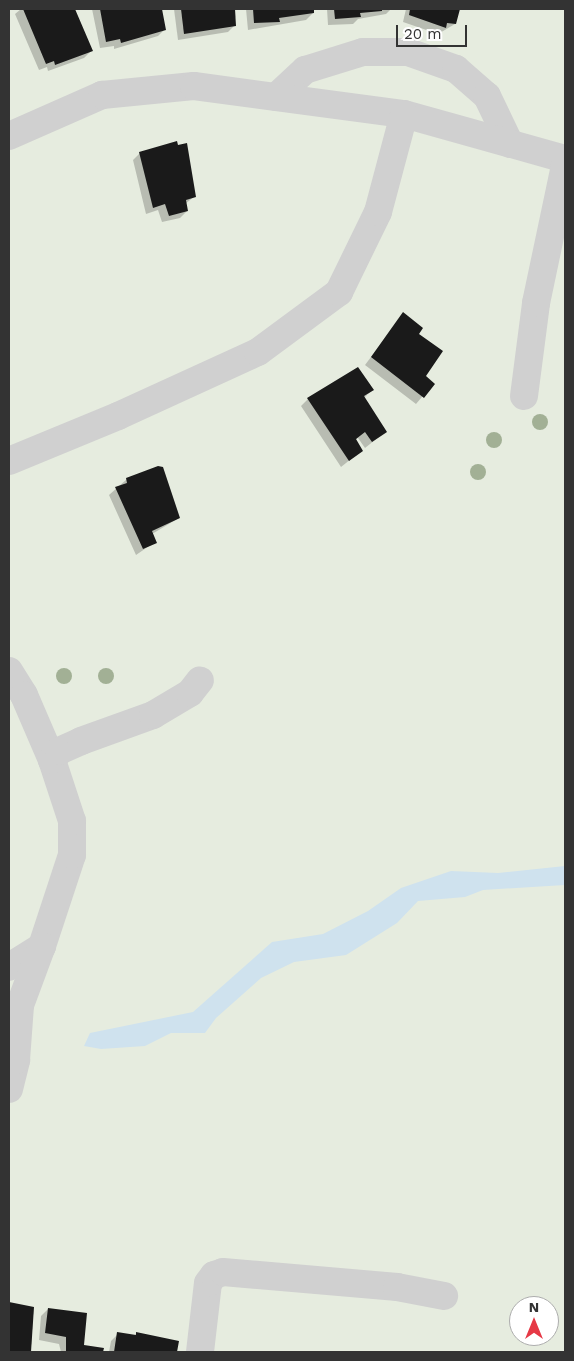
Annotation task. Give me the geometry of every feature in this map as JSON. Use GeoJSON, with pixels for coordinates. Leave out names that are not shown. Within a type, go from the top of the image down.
{"type":"FeatureCollection","features":[{"type":"Feature","properties":{"kind":"street"},"geometry":{"type":"LineString","coordinates":[[276,97],[305,70],[363,52],[408,52],[456,69],[487,96],[510,144]]}},
{"type":"Feature","properties":{"kind":"street"},"geometry":{"type":"LineString","coordinates":[[9,136],[102,95],[194,86],[404,114],[565,159]]}},
{"type":"Feature","properties":{"kind":"street"},"geometry":{"type":"LineString","coordinates":[[9,461],[118,416],[258,352],[339,292],[378,212],[404,114]]}},
{"type":"Feature","properties":{"kind":"street"},"geometry":{"type":"LineString","coordinates":[[524,396],[535,312],[565,165]]}},
{"type":"Feature","properties":{"kind":"street"},"geometry":{"type":"LineString","coordinates":[[9,671],[24,695],[52,760],[72,821],[73,846],[68,873],[20,1005],[16,1060],[9,1088]]}},
{"type":"Feature","properties":{"kind":"street"},"geometry":{"type":"LineString","coordinates":[[52,760],[59,751],[81,741],[153,716],[190,693],[200,680]]}},
{"type":"Feature","properties":{"kind":"street"},"geometry":{"type":"LineString","coordinates":[[9,967],[42,946]]}},
{"type":"Feature","properties":{"kind":"street"},"geometry":{"type":"LineString","coordinates":[[200,1352],[208,1283],[214,1275],[223,1272],[390,1287],[444,1296]]}},
{"type":"Feature","properties":{"kind":"shaded area"},"geometry":{"type":"Polygon","coordinates":[[[9,9],[565,9],[565,1352],[9,1352],[9,9]]]}},
{"type":"Feature","properties":{"kind":"water"},"geometry":{"type":"Polygon","coordinates":[[[565,866],[565,885],[483,890],[465,897],[418,901],[397,923],[346,955],[294,962],[261,978],[216,1018],[205,1033],[171,1033],[145,1046],[101,1049],[84,1046],[90,1033],[193,1012],[272,942],[323,934],[368,911],[401,888],[451,871],[498,873],[565,866]]]}},
{"type":"Feature","properties":{"kind":"building"},"geometry":{"type":"Polygon","coordinates":[[[23,9],[75,9],[93,51],[55,65],[54,61],[46,64],[23,9]]]}},
{"type":"Feature","properties":{"kind":"building"},"geometry":{"type":"Polygon","coordinates":[[[100,9],[162,9],[166,30],[121,43],[120,39],[106,42],[100,9]]]}},
{"type":"Feature","properties":{"kind":"building"},"geometry":{"type":"Polygon","coordinates":[[[181,9],[235,9],[236,26],[184,34],[181,9]]]}},
{"type":"Feature","properties":{"kind":"building"},"geometry":{"type":"Polygon","coordinates":[[[253,9],[314,9],[314,13],[279,18],[280,22],[254,23],[253,9]]]}},
{"type":"Feature","properties":{"kind":"building"},"geometry":{"type":"Polygon","coordinates":[[[334,9],[382,9],[382,11],[360,13],[361,17],[335,19],[334,9]]]}},
{"type":"Feature","properties":{"kind":"building"},"geometry":{"type":"Polygon","coordinates":[[[410,9],[460,9],[456,24],[447,23],[446,28],[409,15],[410,9]]]}},
{"type":"Feature","properties":{"kind":"building"},"geometry":{"type":"Polygon","coordinates":[[[177,141],[178,145],[187,143],[196,197],[186,200],[188,211],[169,216],[165,204],[153,208],[139,152],[177,141]]]}},
{"type":"Feature","properties":{"kind":"building"},"geometry":{"type":"Polygon","coordinates":[[[403,312],[423,328],[419,334],[443,351],[426,376],[435,384],[424,398],[371,357],[403,312]]]}},
{"type":"Feature","properties":{"kind":"building"},"geometry":{"type":"Polygon","coordinates":[[[358,367],[374,390],[364,396],[387,432],[372,442],[365,432],[356,439],[363,451],[349,461],[307,398],[358,367]]]}},
{"type":"Feature","properties":{"kind":"building"},"geometry":{"type":"Polygon","coordinates":[[[158,466],[163,467],[180,518],[152,531],[157,543],[143,549],[115,487],[127,483],[126,478],[158,466]]]}},
{"type":"Feature","properties":{"kind":"building"},"geometry":{"type":"Polygon","coordinates":[[[9,1302],[34,1307],[31,1352],[9,1352],[9,1302]]]}},
{"type":"Feature","properties":{"kind":"building"},"geometry":{"type":"Polygon","coordinates":[[[48,1308],[87,1313],[84,1345],[104,1348],[103,1352],[66,1352],[66,1337],[45,1333],[48,1308]]]}},
{"type":"Feature","properties":{"kind":"building"},"geometry":{"type":"Polygon","coordinates":[[[117,1332],[136,1335],[136,1332],[179,1341],[177,1352],[114,1352],[117,1332]]]}}]}
